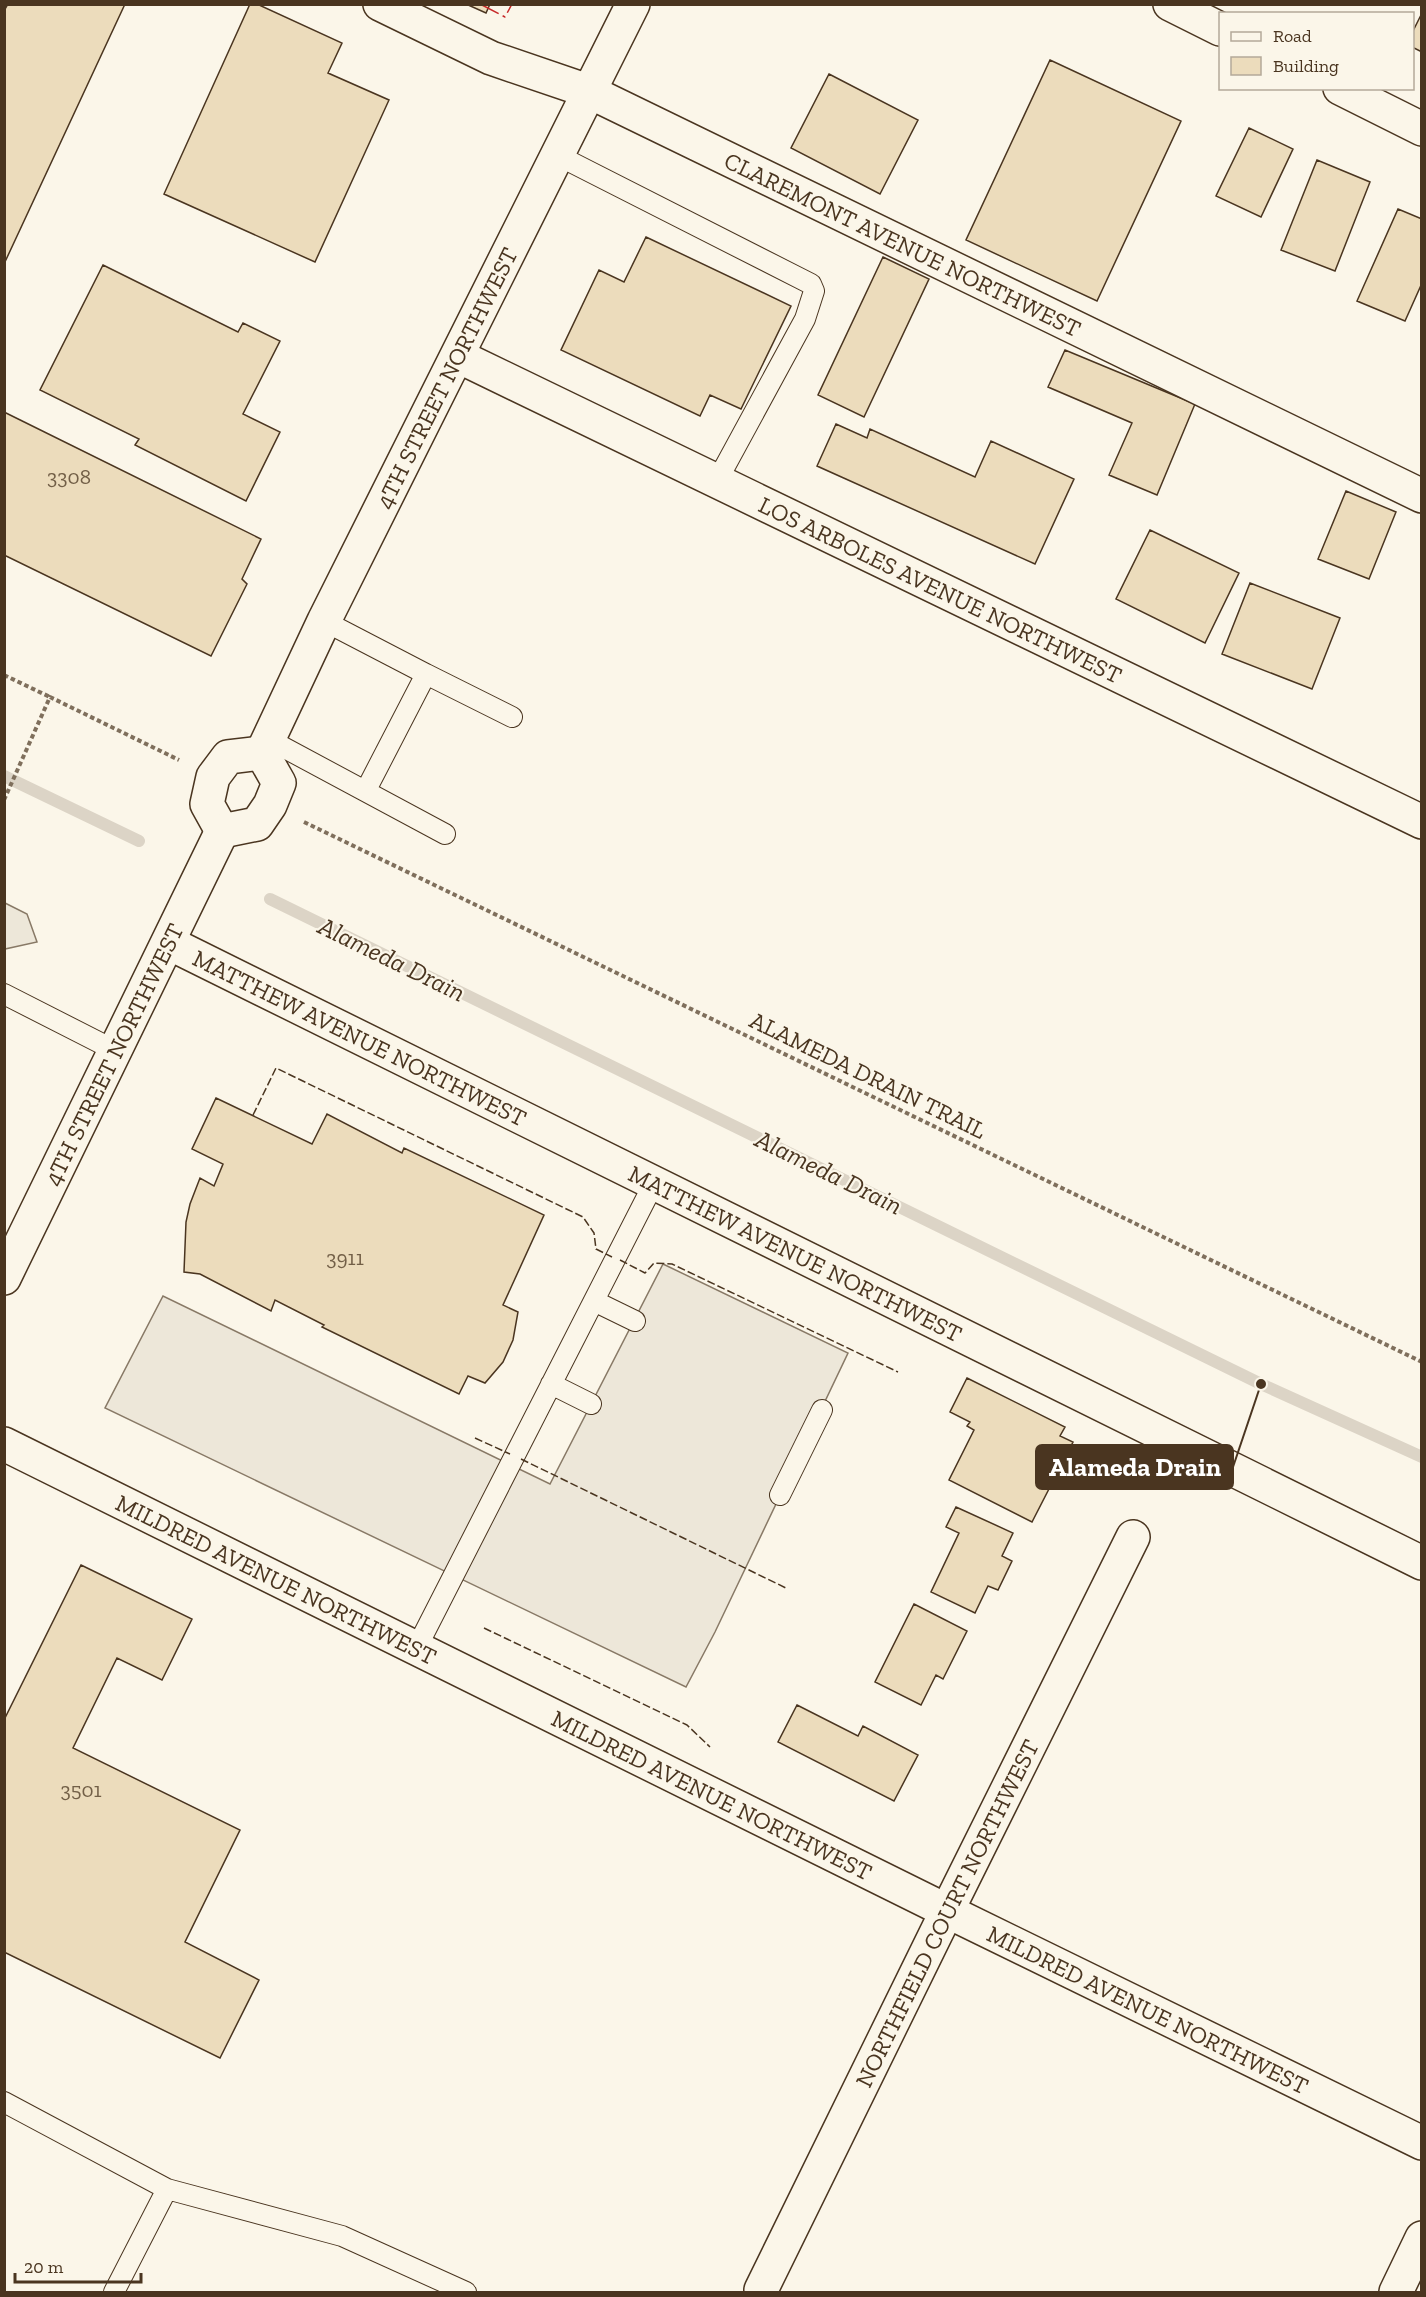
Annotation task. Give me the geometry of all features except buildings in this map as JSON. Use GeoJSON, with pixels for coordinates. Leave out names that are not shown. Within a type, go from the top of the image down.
{"type":"FeatureCollection","features":[{"type":"Feature","properties":{"kind":"street","name":"CLAREMONT AVENUE NORTHWEST"},"geometry":{"type":"LineString","coordinates":[[380,4],[491,58],[588,92],[1422,496]]}},
{"type":"Feature","properties":{"kind":"street","name":"4TH STREET NORTHWEST"},"geometry":{"type":"LineString","coordinates":[[265,746],[324,621],[633,4]]}},
{"type":"Feature","properties":{"kind":"street"},"geometry":{"type":"LineString","coordinates":[[1170,4],[1219,28]]}},
{"type":"Feature","properties":{"kind":"street"},"geometry":{"type":"LineString","coordinates":[[1344,90],[1422,129]]}},
{"type":"Feature","properties":{"kind":"street","name":"LOS ARBOLES AVENUE NORTHWEST"},"geometry":{"type":"LineString","coordinates":[[458,356],[1422,822]]}},
{"type":"Feature","properties":{"kind":"street"},"geometry":{"type":"LineString","coordinates":[[265,746],[279,783],[270,805],[257,825],[222,831],[207,804],[213,777],[228,757],[265,746]]}},
{"type":"Feature","properties":{"kind":"street","name":"4TH STREET NORTHWEST"},"geometry":{"type":"LineString","coordinates":[[4,1278],[169,944],[222,831]]}},
{"type":"Feature","properties":{"kind":"street","name":"MATTHEW AVENUE NORTHWEST"},"geometry":{"type":"LineString","coordinates":[[169,944],[1422,1563]]}},
{"type":"Feature","properties":{"kind":"street","name":"MILDRED AVENUE NORTHWEST"},"geometry":{"type":"LineString","coordinates":[[4,1444],[947,1911],[1422,2143]]}},
{"type":"Feature","properties":{"kind":"street","name":"NORTHFIELD COURT NORTHWEST"},"geometry":{"type":"LineString","coordinates":[[761,2290],[1132,1538]]}},
{"type":"Feature","properties":{"kind":"street"},"geometry":{"type":"LineString","coordinates":[[1395,2292],[1422,2238]]}},
{"type":"Feature","properties":{"kind":"lane"},"geometry":{"type":"LineString","coordinates":[[557,155],[811,284],[814,291],[805,319],[717,481]]}},
{"type":"Feature","properties":{"kind":"lane"},"geometry":{"type":"LineString","coordinates":[[324,621],[512,717]]}},
{"type":"Feature","properties":{"kind":"lane"},"geometry":{"type":"LineString","coordinates":[[366,790],[426,674]]}},
{"type":"Feature","properties":{"kind":"lane"},"geometry":{"type":"LineString","coordinates":[[265,746],[366,790],[445,834]]}},
{"type":"Feature","properties":{"kind":"lane"},"geometry":{"type":"LineString","coordinates":[[4,993],[116,1051]]}},
{"type":"Feature","properties":{"kind":"lane"},"geometry":{"type":"LineString","coordinates":[[416,1649],[654,1184]]}},
{"type":"Feature","properties":{"kind":"lane"},"geometry":{"type":"LineString","coordinates":[[594,1301],[635,1321]]}},
{"type":"Feature","properties":{"kind":"lane"},"geometry":{"type":"LineString","coordinates":[[551,1384],[591,1404]]}},
{"type":"Feature","properties":{"kind":"lane"},"geometry":{"type":"LineString","coordinates":[[780,1495],[822,1410]]}},
{"type":"Feature","properties":{"kind":"lane"},"geometry":{"type":"LineString","coordinates":[[4,2102],[167,2189],[342,2236],[466,2292]]}},
{"type":"Feature","properties":{"kind":"lane"},"geometry":{"type":"LineString","coordinates":[[114,2292],[167,2189]]}},
{"type":"Feature","properties":{"kind":"path"},"geometry":{"type":"LineString","coordinates":[[4,675],[184,762]]}},
{"type":"Feature","properties":{"kind":"path"},"geometry":{"type":"LineString","coordinates":[[4,800],[50,697]]}},
{"type":"Feature","properties":{"kind":"path","name":"ALAMEDA DRAIN TRAIL"},"geometry":{"type":"LineString","coordinates":[[299,820],[1422,1362]]}},
{"type":"Feature","properties":{"kind":"shaded area"},"geometry":{"type":"Polygon","coordinates":[[[5,903],[27,914],[37,942],[5,949],[5,903]]]}},
{"type":"Feature","properties":{"kind":"shaded area"},"geometry":{"type":"Polygon","coordinates":[[[663,1264],[848,1353],[715,1632],[686,1687],[105,1408],[163,1296],[550,1484],[663,1264]]]}},
{"type":"Feature","properties":{"kind":"waterway","name":"Alameda Drain"},"geometry":{"type":"LineString","coordinates":[[4,776],[139,841]]}},
{"type":"Feature","properties":{"kind":"waterway","name":"Alameda Drain"},"geometry":{"type":"LineString","coordinates":[[270,899],[1261,1384],[1422,1457]]}},
{"type":"Feature","properties":{"kind":"fence"},"geometry":{"type":"LineString","coordinates":[[253,1115],[276,1068],[583,1217],[594,1233],[596,1249],[612,1257]]}},
{"type":"Feature","properties":{"kind":"fence"},"geometry":{"type":"LineString","coordinates":[[620,1260],[645,1273],[654,1263],[672,1264],[898,1372]]}},
{"type":"Feature","properties":{"kind":"fence"},"geometry":{"type":"LineString","coordinates":[[475,1438],[510,1454]]}},
{"type":"Feature","properties":{"kind":"fence"},"geometry":{"type":"LineString","coordinates":[[521,1459],[788,1589]]}},
{"type":"Feature","properties":{"kind":"fence"},"geometry":{"type":"LineString","coordinates":[[484,1628],[687,1725],[710,1747]]}},
{"type":"Feature","properties":{"kind":"power"},"geometry":{"type":"LineString","coordinates":[[480,4],[505,17],[512,4]]}},
{"type":"Feature","properties":{"kind":"place","name":"Alameda Drain"},"geometry":{"type":"Point","coordinates":[1261,1384]}}]}
